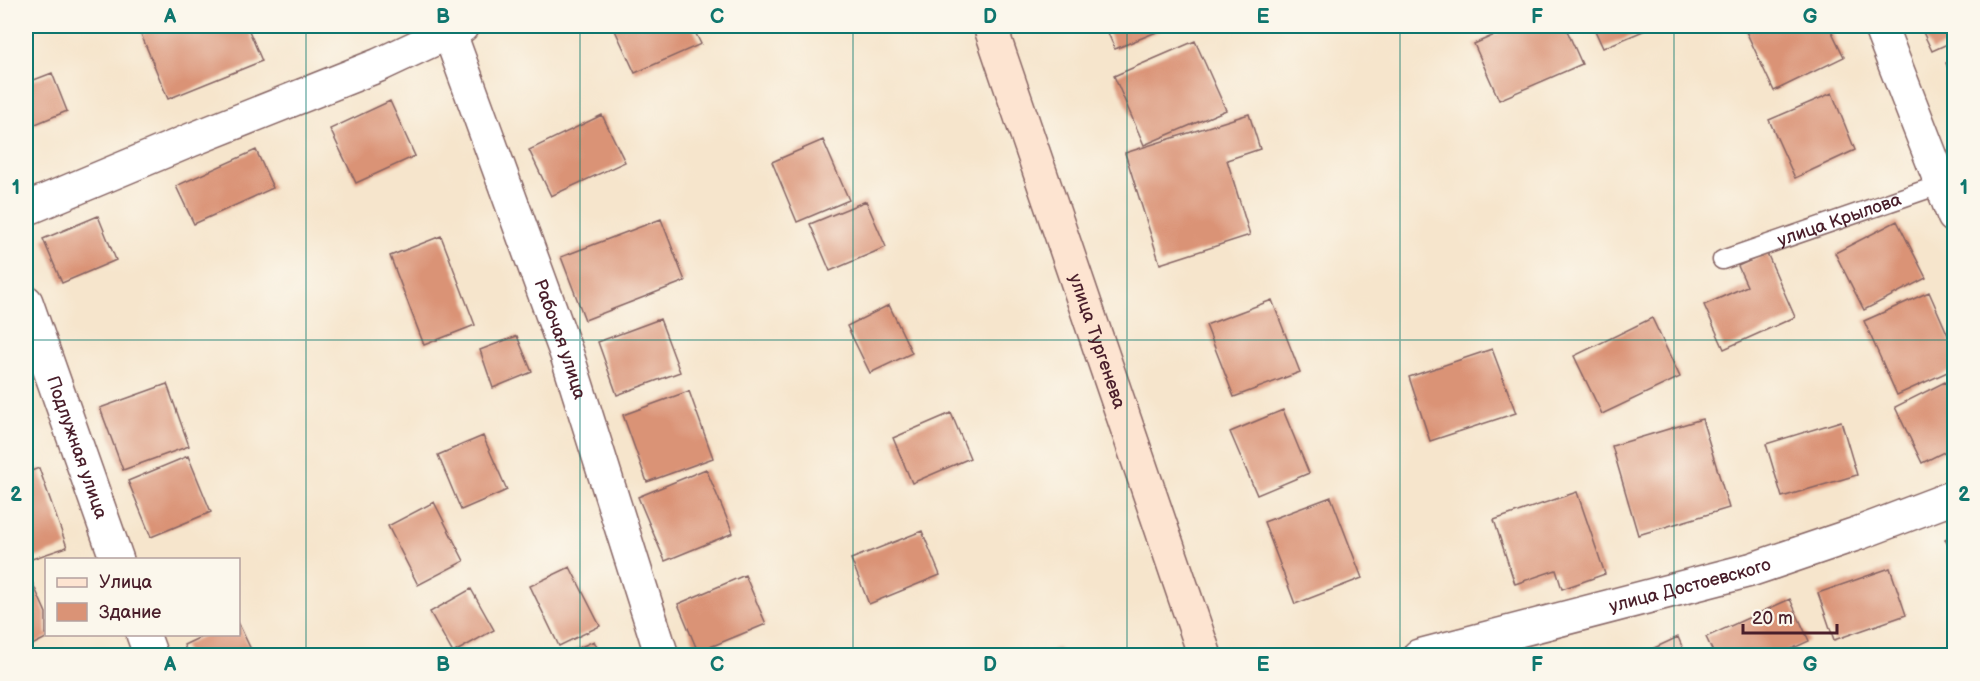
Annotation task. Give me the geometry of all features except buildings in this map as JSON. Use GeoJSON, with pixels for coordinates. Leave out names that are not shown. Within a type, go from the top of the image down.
{"type":"FeatureCollection","features":[{"type":"Feature","properties":{"kind":"street","name":"улица Тургенева"},"geometry":{"type":"LineString","coordinates":[[990,26],[1205,656]]}},
{"type":"Feature","properties":{"kind":"street"},"geometry":{"type":"LineString","coordinates":[[1880,26],[1948,180],[1954,216]]}},
{"type":"Feature","properties":{"kind":"street"},"geometry":{"type":"LineString","coordinates":[[26,209],[379,65],[453,27]]}},
{"type":"Feature","properties":{"kind":"street","name":"Рабочая улица"},"geometry":{"type":"LineString","coordinates":[[453,27],[567,355],[662,656]]}},
{"type":"Feature","properties":{"kind":"street","name":"Подлужная улица"},"geometry":{"type":"LineString","coordinates":[[26,302],[116,558]]}},
{"type":"Feature","properties":{"kind":"street","name":"улица Достоевского"},"geometry":{"type":"LineString","coordinates":[[1419,656],[1750,570],[1859,533],[1954,497]]}},
{"type":"Feature","properties":{"kind":"street"},"geometry":{"type":"LineString","coordinates":[[144,636],[151,656]]}},
{"type":"Feature","properties":{"kind":"lane","name":"улица Крылова"},"geometry":{"type":"LineString","coordinates":[[1722,260],[1948,180]]}}]}
